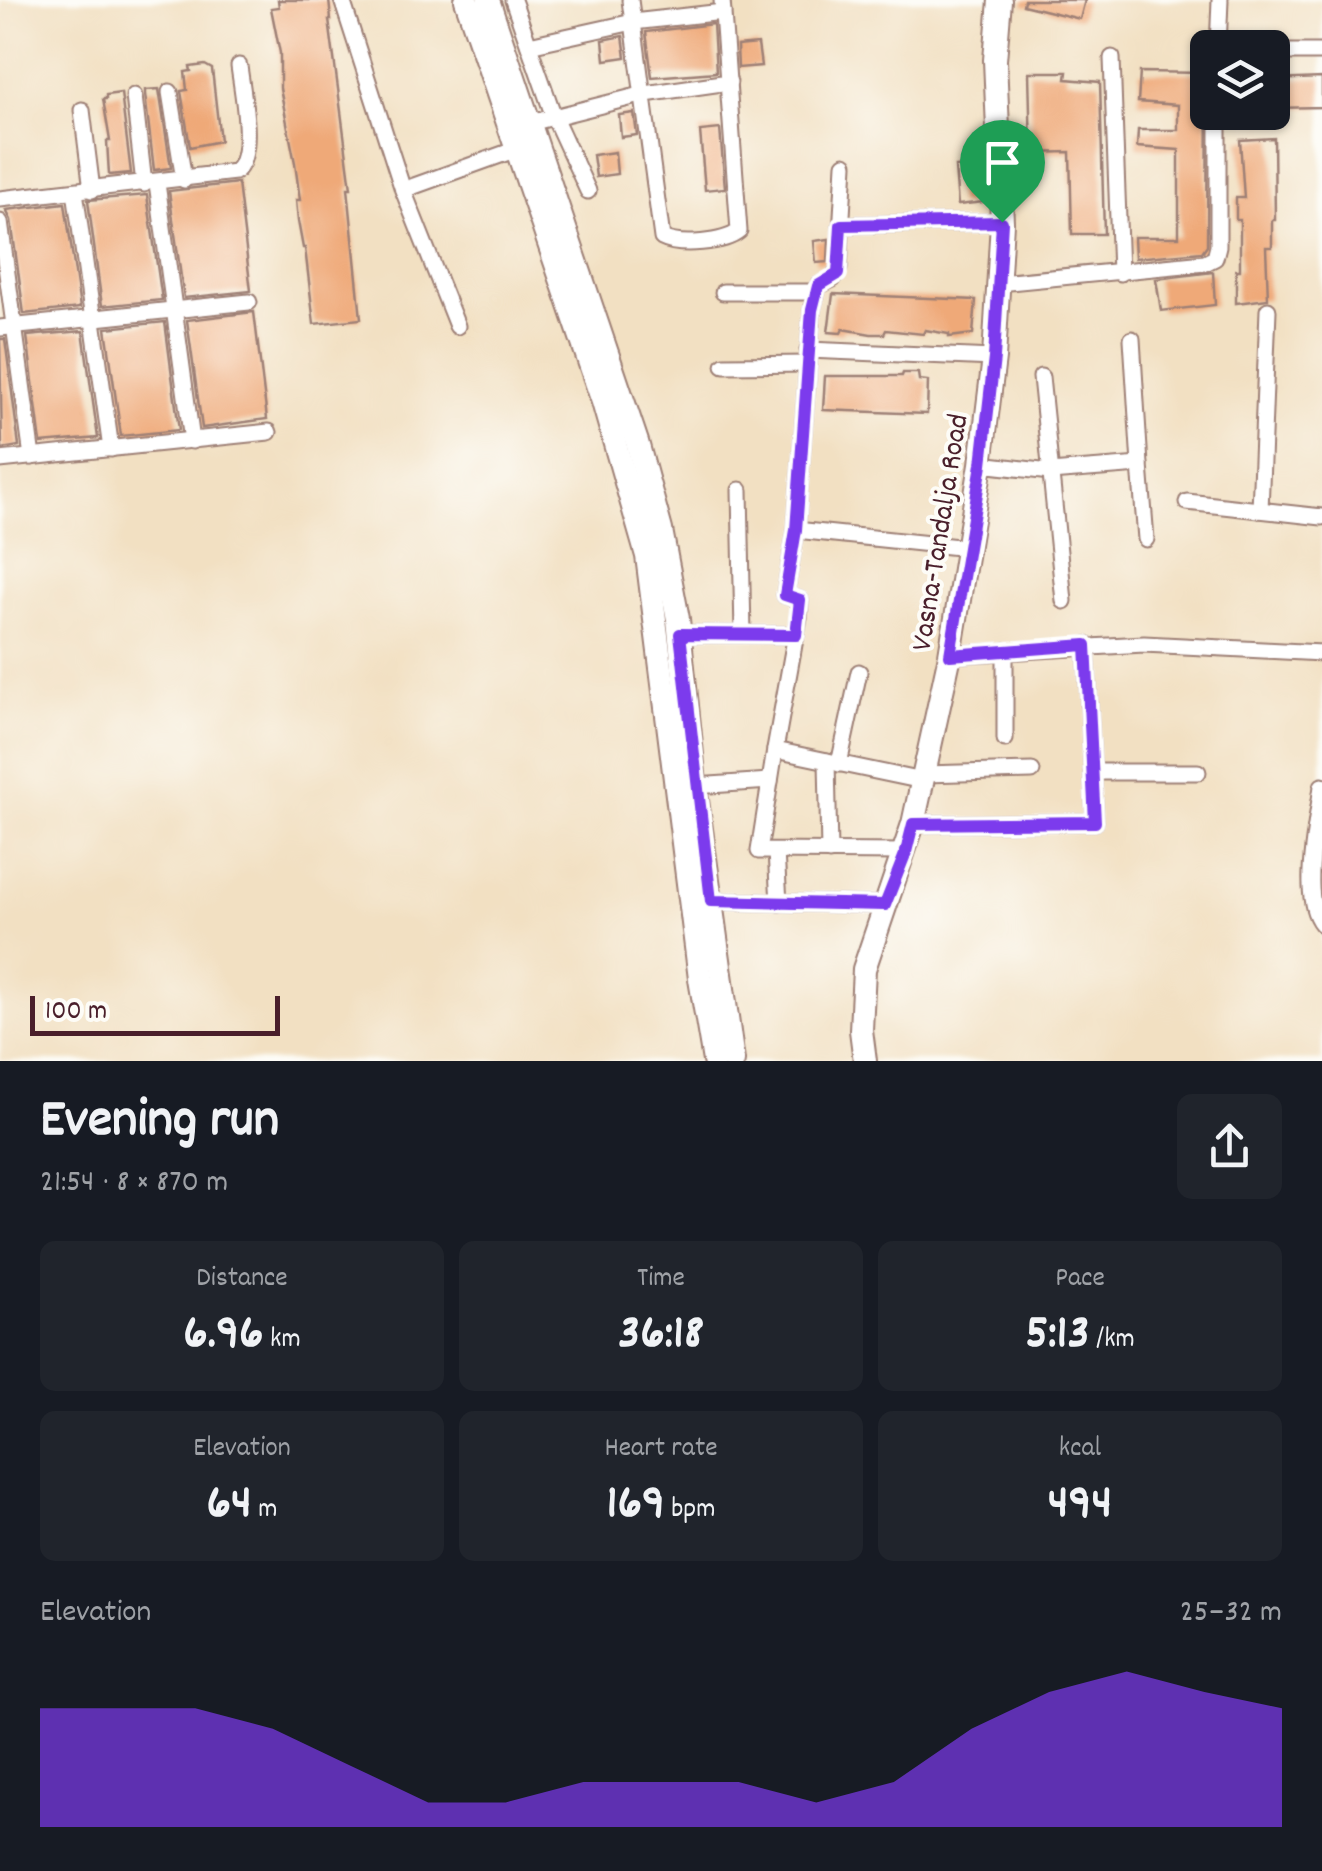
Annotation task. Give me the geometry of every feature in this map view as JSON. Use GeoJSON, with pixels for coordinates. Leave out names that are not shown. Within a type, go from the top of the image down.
{"type":"FeatureCollection","features":[{"type":"Feature","properties":{"kind":"street"},"geometry":{"type":"LineString","coordinates":[[342,0],[403,190],[456,326]]}},
{"type":"Feature","properties":{"kind":"street"},"geometry":{"type":"LineString","coordinates":[[466,0],[637,442],[661,530],[680,634],[732,1061]]}},
{"type":"Feature","properties":{"kind":"street"},"geometry":{"type":"LineString","coordinates":[[488,0],[519,133],[604,402],[646,556],[700,980],[714,1061]]}},
{"type":"Feature","properties":{"kind":"street"},"geometry":{"type":"LineString","coordinates":[[513,0],[554,117],[588,191]]}},
{"type":"Feature","properties":{"kind":"street"},"geometry":{"type":"LineString","coordinates":[[529,46],[633,22],[722,6],[740,225],[732,237],[673,243],[662,238],[645,94],[633,22],[630,0]]}},
{"type":"Feature","properties":{"kind":"street","name":"Vasna-Tandalja Road"},"geometry":{"type":"LineString","coordinates":[[865,1061],[864,969],[906,852],[924,778],[950,655],[982,464],[994,358],[1002,222],[995,60],[1000,0]]}},
{"type":"Feature","properties":{"kind":"street"},"geometry":{"type":"LineString","coordinates":[[1219,30],[1220,0]]}},
{"type":"Feature","properties":{"kind":"street"},"geometry":{"type":"LineString","coordinates":[[1290,52],[1322,52]]}},
{"type":"Feature","properties":{"kind":"street"},"geometry":{"type":"LineString","coordinates":[[1112,58],[1120,273]]}},
{"type":"Feature","properties":{"kind":"street"},"geometry":{"type":"LineString","coordinates":[[0,199],[228,175],[242,167],[247,149],[240,66]]}},
{"type":"Feature","properties":{"kind":"street"},"geometry":{"type":"LineString","coordinates":[[403,190],[554,117],[645,94],[728,82]]}},
{"type":"Feature","properties":{"kind":"street"},"geometry":{"type":"LineString","coordinates":[[170,92],[184,180]]}},
{"type":"Feature","properties":{"kind":"street"},"geometry":{"type":"LineString","coordinates":[[134,96],[175,311],[192,440]]}},
{"type":"Feature","properties":{"kind":"street"},"geometry":{"type":"LineString","coordinates":[[82,110],[94,318],[112,450]]}},
{"type":"Feature","properties":{"kind":"street"},"geometry":{"type":"LineString","coordinates":[[999,283],[1120,273],[1204,263],[1215,258],[1218,130]]}},
{"type":"Feature","properties":{"kind":"street"},"geometry":{"type":"LineString","coordinates":[[845,164],[838,274],[814,292],[796,530],[785,595],[800,600],[759,850],[906,852]]}},
{"type":"Feature","properties":{"kind":"street"},"geometry":{"type":"LineString","coordinates":[[0,222],[7,327],[32,457]]}},
{"type":"Feature","properties":{"kind":"street"},"geometry":{"type":"LineString","coordinates":[[841,225],[1002,222]]}},
{"type":"Feature","properties":{"kind":"street"},"geometry":{"type":"LineString","coordinates":[[723,292],[814,292]]}},
{"type":"Feature","properties":{"kind":"street"},"geometry":{"type":"LineString","coordinates":[[7,327],[249,302]]}},
{"type":"Feature","properties":{"kind":"street"},"geometry":{"type":"LineString","coordinates":[[1260,510],[1268,310]]}},
{"type":"Feature","properties":{"kind":"street"},"geometry":{"type":"LineString","coordinates":[[1132,340],[1146,539]]}},
{"type":"Feature","properties":{"kind":"street"},"geometry":{"type":"LineString","coordinates":[[724,365],[808,357],[994,358]]}},
{"type":"Feature","properties":{"kind":"street"},"geometry":{"type":"LineString","coordinates":[[1040,378],[1064,601]]}},
{"type":"Feature","properties":{"kind":"street"},"geometry":{"type":"LineString","coordinates":[[0,460],[269,432]]}},
{"type":"Feature","properties":{"kind":"street"},"geometry":{"type":"LineString","coordinates":[[982,464],[1050,472],[1140,465]]}},
{"type":"Feature","properties":{"kind":"street"},"geometry":{"type":"LineString","coordinates":[[740,490],[743,634]]}},
{"type":"Feature","properties":{"kind":"street"},"geometry":{"type":"LineString","coordinates":[[1187,502],[1322,517]]}},
{"type":"Feature","properties":{"kind":"street"},"geometry":{"type":"LineString","coordinates":[[796,530],[968,548]]}},
{"type":"Feature","properties":{"kind":"street"},"geometry":{"type":"LineString","coordinates":[[680,634],[796,635]]}},
{"type":"Feature","properties":{"kind":"street"},"geometry":{"type":"LineString","coordinates":[[950,655],[1086,645],[1195,645],[1322,654]]}},
{"type":"Feature","properties":{"kind":"street"},"geometry":{"type":"LineString","coordinates":[[913,824],[1095,822],[1086,645]]}},
{"type":"Feature","properties":{"kind":"street"},"geometry":{"type":"LineString","coordinates":[[1005,650],[1006,740]]}},
{"type":"Feature","properties":{"kind":"street"},"geometry":{"type":"LineString","coordinates":[[829,852],[833,762],[859,672]]}},
{"type":"Feature","properties":{"kind":"street"},"geometry":{"type":"LineString","coordinates":[[774,750],[924,778],[1032,771]]}},
{"type":"Feature","properties":{"kind":"street"},"geometry":{"type":"LineString","coordinates":[[1092,772],[1198,772]]}},
{"type":"Feature","properties":{"kind":"street"},"geometry":{"type":"LineString","coordinates":[[696,786],[770,781]]}},
{"type":"Feature","properties":{"kind":"street"},"geometry":{"type":"LineString","coordinates":[[1322,786],[1310,896],[1322,924]]}},
{"type":"Feature","properties":{"kind":"street"},"geometry":{"type":"LineString","coordinates":[[776,852],[779,902]]}},
{"type":"Feature","properties":{"kind":"street"},"geometry":{"type":"LineString","coordinates":[[711,901],[885,905]]}},
{"type":"Feature","properties":{"kind":"building"},"geometry":{"type":"Polygon","coordinates":[[[278,0],[329,0],[351,188],[361,319],[314,324],[271,8],[279,7],[278,0]]]}},
{"type":"Feature","properties":{"kind":"building"},"geometry":{"type":"Polygon","coordinates":[[[1024,0],[1085,0],[1080,19],[1023,5],[1024,0]]]}},
{"type":"Feature","properties":{"kind":"building"},"geometry":{"type":"Polygon","coordinates":[[[713,24],[716,72],[652,77],[646,32],[713,24]]]}},
{"type":"Feature","properties":{"kind":"building"},"geometry":{"type":"Polygon","coordinates":[[[623,36],[626,57],[605,60],[603,40],[623,36]]]}},
{"type":"Feature","properties":{"kind":"building"},"geometry":{"type":"Polygon","coordinates":[[[758,44],[761,66],[738,68],[737,46],[758,44]]]}},
{"type":"Feature","properties":{"kind":"building"},"geometry":{"type":"Polygon","coordinates":[[[205,65],[212,69],[220,141],[190,147],[181,91],[187,90],[185,72],[191,71],[190,67],[205,65]]]}},
{"type":"Feature","properties":{"kind":"building"},"geometry":{"type":"Polygon","coordinates":[[[1029,72],[1067,72],[1066,79],[1100,82],[1104,234],[1072,234],[1070,152],[1031,153],[1029,72]]]}},
{"type":"Feature","properties":{"kind":"building"},"geometry":{"type":"Polygon","coordinates":[[[1140,72],[1190,73],[1190,130],[1208,130],[1207,245],[1202,252],[1135,258],[1134,237],[1179,237],[1179,150],[1137,147],[1138,130],[1178,130],[1178,105],[1138,102],[1140,72]]]}},
{"type":"Feature","properties":{"kind":"building"},"geometry":{"type":"Polygon","coordinates":[[[1322,78],[1322,107],[1290,108],[1290,79],[1322,78]]]}},
{"type":"Feature","properties":{"kind":"building"},"geometry":{"type":"Polygon","coordinates":[[[159,89],[171,168],[154,170],[145,90],[159,89]]]}},
{"type":"Feature","properties":{"kind":"building"},"geometry":{"type":"Polygon","coordinates":[[[121,93],[131,173],[109,175],[110,141],[103,99],[121,93]]]}},
{"type":"Feature","properties":{"kind":"building"},"geometry":{"type":"Polygon","coordinates":[[[634,113],[637,135],[621,137],[619,115],[634,113]]]}},
{"type":"Feature","properties":{"kind":"building"},"geometry":{"type":"Polygon","coordinates":[[[720,129],[725,188],[705,190],[700,131],[720,129]]]}},
{"type":"Feature","properties":{"kind":"building"},"geometry":{"type":"Polygon","coordinates":[[[1274,138],[1275,220],[1272,247],[1266,247],[1268,299],[1236,303],[1240,220],[1236,220],[1236,198],[1244,198],[1240,140],[1274,138]]]}},
{"type":"Feature","properties":{"kind":"building"},"geometry":{"type":"Polygon","coordinates":[[[615,152],[617,174],[596,177],[593,155],[615,152]]]}},
{"type":"Feature","properties":{"kind":"building"},"geometry":{"type":"Polygon","coordinates":[[[981,164],[984,202],[958,205],[955,167],[981,164]]]}},
{"type":"Feature","properties":{"kind":"building"},"geometry":{"type":"Polygon","coordinates":[[[238,183],[251,291],[184,298],[169,191],[238,183]]]}},
{"type":"Feature","properties":{"kind":"building"},"geometry":{"type":"Polygon","coordinates":[[[147,195],[162,300],[102,306],[88,200],[147,195]]]}},
{"type":"Feature","properties":{"kind":"building"},"geometry":{"type":"Polygon","coordinates":[[[65,203],[80,308],[24,314],[11,220],[6,210],[65,203]]]}},
{"type":"Feature","properties":{"kind":"building"},"geometry":{"type":"Polygon","coordinates":[[[829,239],[828,262],[816,263],[814,241],[829,239]]]}},
{"type":"Feature","properties":{"kind":"building"},"geometry":{"type":"Polygon","coordinates":[[[1213,272],[1215,305],[1161,311],[1156,279],[1213,272]]]}},
{"type":"Feature","properties":{"kind":"building"},"geometry":{"type":"Polygon","coordinates":[[[833,294],[976,300],[973,334],[949,337],[925,330],[923,334],[886,330],[884,334],[871,334],[843,329],[841,333],[828,332],[833,294]]]}},
{"type":"Feature","properties":{"kind":"building"},"geometry":{"type":"Polygon","coordinates":[[[254,312],[267,419],[202,428],[187,320],[254,312]]]}},
{"type":"Feature","properties":{"kind":"building"},"geometry":{"type":"Polygon","coordinates":[[[165,322],[179,430],[121,436],[106,328],[165,322]]]}},
{"type":"Feature","properties":{"kind":"building"},"geometry":{"type":"Polygon","coordinates":[[[83,331],[98,438],[41,443],[27,336],[83,331]]]}},
{"type":"Feature","properties":{"kind":"building"},"geometry":{"type":"Polygon","coordinates":[[[0,339],[5,339],[19,446],[2,449],[0,339]]]}},
{"type":"Feature","properties":{"kind":"building"},"geometry":{"type":"Polygon","coordinates":[[[918,373],[919,380],[928,381],[927,414],[823,410],[825,376],[918,373]]]}},
{"type":"Feature","properties":{"kind":"route"},"geometry":{"type":"LineString","coordinates":[[1002,222],[994,358],[982,464],[950,655],[1086,645],[1095,822],[913,824],[885,905],[711,901],[680,634],[796,635],[800,600],[785,595],[796,530],[812,310],[818,286],[838,274],[841,225],[1002,222]]}}]}
